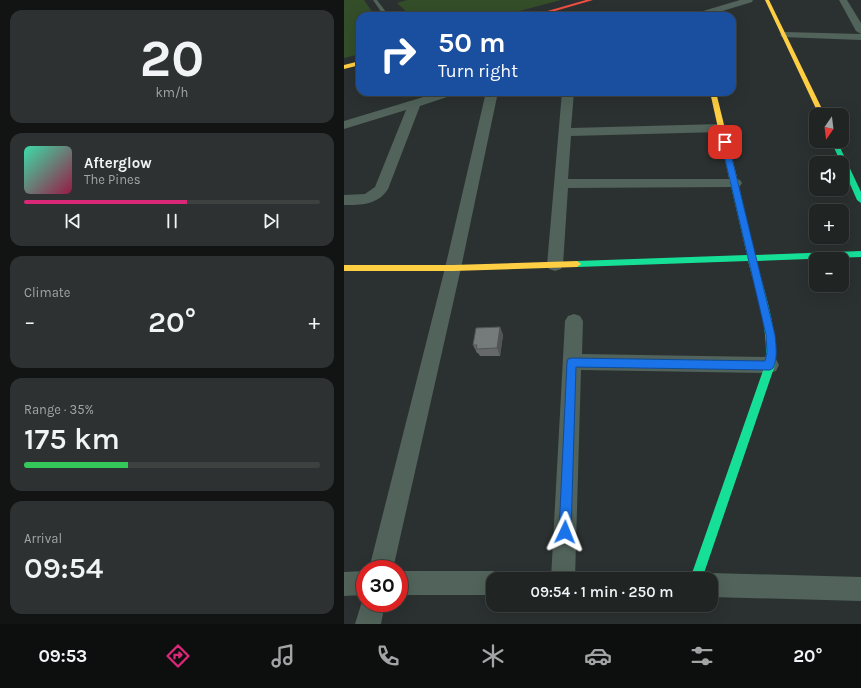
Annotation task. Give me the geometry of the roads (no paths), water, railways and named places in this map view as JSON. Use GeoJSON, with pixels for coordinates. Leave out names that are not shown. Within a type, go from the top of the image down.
{"type":"FeatureCollection","features":[{"type":"Feature","properties":{"kind":"street"},"geometry":{"type":"LineString","coordinates":[[547,12],[591,0]]}},
{"type":"Feature","properties":{"kind":"street"},"geometry":{"type":"LineString","coordinates":[[709,12],[749,0]]}},
{"type":"Feature","properties":{"kind":"street"},"geometry":{"type":"LineString","coordinates":[[767,0],[819,108]]}},
{"type":"Feature","properties":{"kind":"street"},"geometry":{"type":"LineString","coordinates":[[843,0],[861,31]]}},
{"type":"Feature","properties":{"kind":"street"},"geometry":{"type":"LineString","coordinates":[[849,10],[861,12]]}},
{"type":"Feature","properties":{"kind":"street"},"geometry":{"type":"LineString","coordinates":[[785,35],[861,37]]}},
{"type":"Feature","properties":{"kind":"street"},"geometry":{"type":"LineString","coordinates":[[344,67],[356,64]]}},
{"type":"Feature","properties":{"kind":"street"},"geometry":{"type":"LineString","coordinates":[[344,125],[439,96]]}},
{"type":"Feature","properties":{"kind":"street"},"geometry":{"type":"LineString","coordinates":[[383,560],[453,268],[491,96]]}},
{"type":"Feature","properties":{"kind":"street"},"geometry":{"type":"LineString","coordinates":[[555,265],[568,96]]}},
{"type":"Feature","properties":{"kind":"street"},"geometry":{"type":"LineString","coordinates":[[698,572],[770,365],[772,352],[770,335],[714,96]]}},
{"type":"Feature","properties":{"kind":"street"},"geometry":{"type":"LineString","coordinates":[[344,200],[372,198],[381,190],[415,103]]}},
{"type":"Feature","properties":{"kind":"street"},"geometry":{"type":"LineString","coordinates":[[565,132],[721,128]]}},
{"type":"Feature","properties":{"kind":"street"},"geometry":{"type":"LineString","coordinates":[[837,148],[861,200]]}},
{"type":"Feature","properties":{"kind":"street"},"geometry":{"type":"LineString","coordinates":[[561,184],[735,183]]}},
{"type":"Feature","properties":{"kind":"street"},"geometry":{"type":"LineString","coordinates":[[344,268],[453,268],[861,254]]}},
{"type":"Feature","properties":{"kind":"street"},"geometry":{"type":"LineString","coordinates":[[563,572],[574,320]]}},
{"type":"Feature","properties":{"kind":"street"},"geometry":{"type":"LineString","coordinates":[[572,362],[770,365]]}},
{"type":"Feature","properties":{"kind":"street"},"geometry":{"type":"LineString","coordinates":[[344,584],[356,583]]}},
{"type":"Feature","properties":{"kind":"street"},"geometry":{"type":"LineString","coordinates":[[408,583],[486,583]]}},
{"type":"Feature","properties":{"kind":"street"},"geometry":{"type":"LineString","coordinates":[[718,585],[861,589]]}},
{"type":"Feature","properties":{"kind":"street"},"geometry":{"type":"LineString","coordinates":[[368,624],[371,612]]}},
{"type":"Feature","properties":{"kind":"lane"},"geometry":{"type":"LineString","coordinates":[[375,0],[384,12]]}}]}
